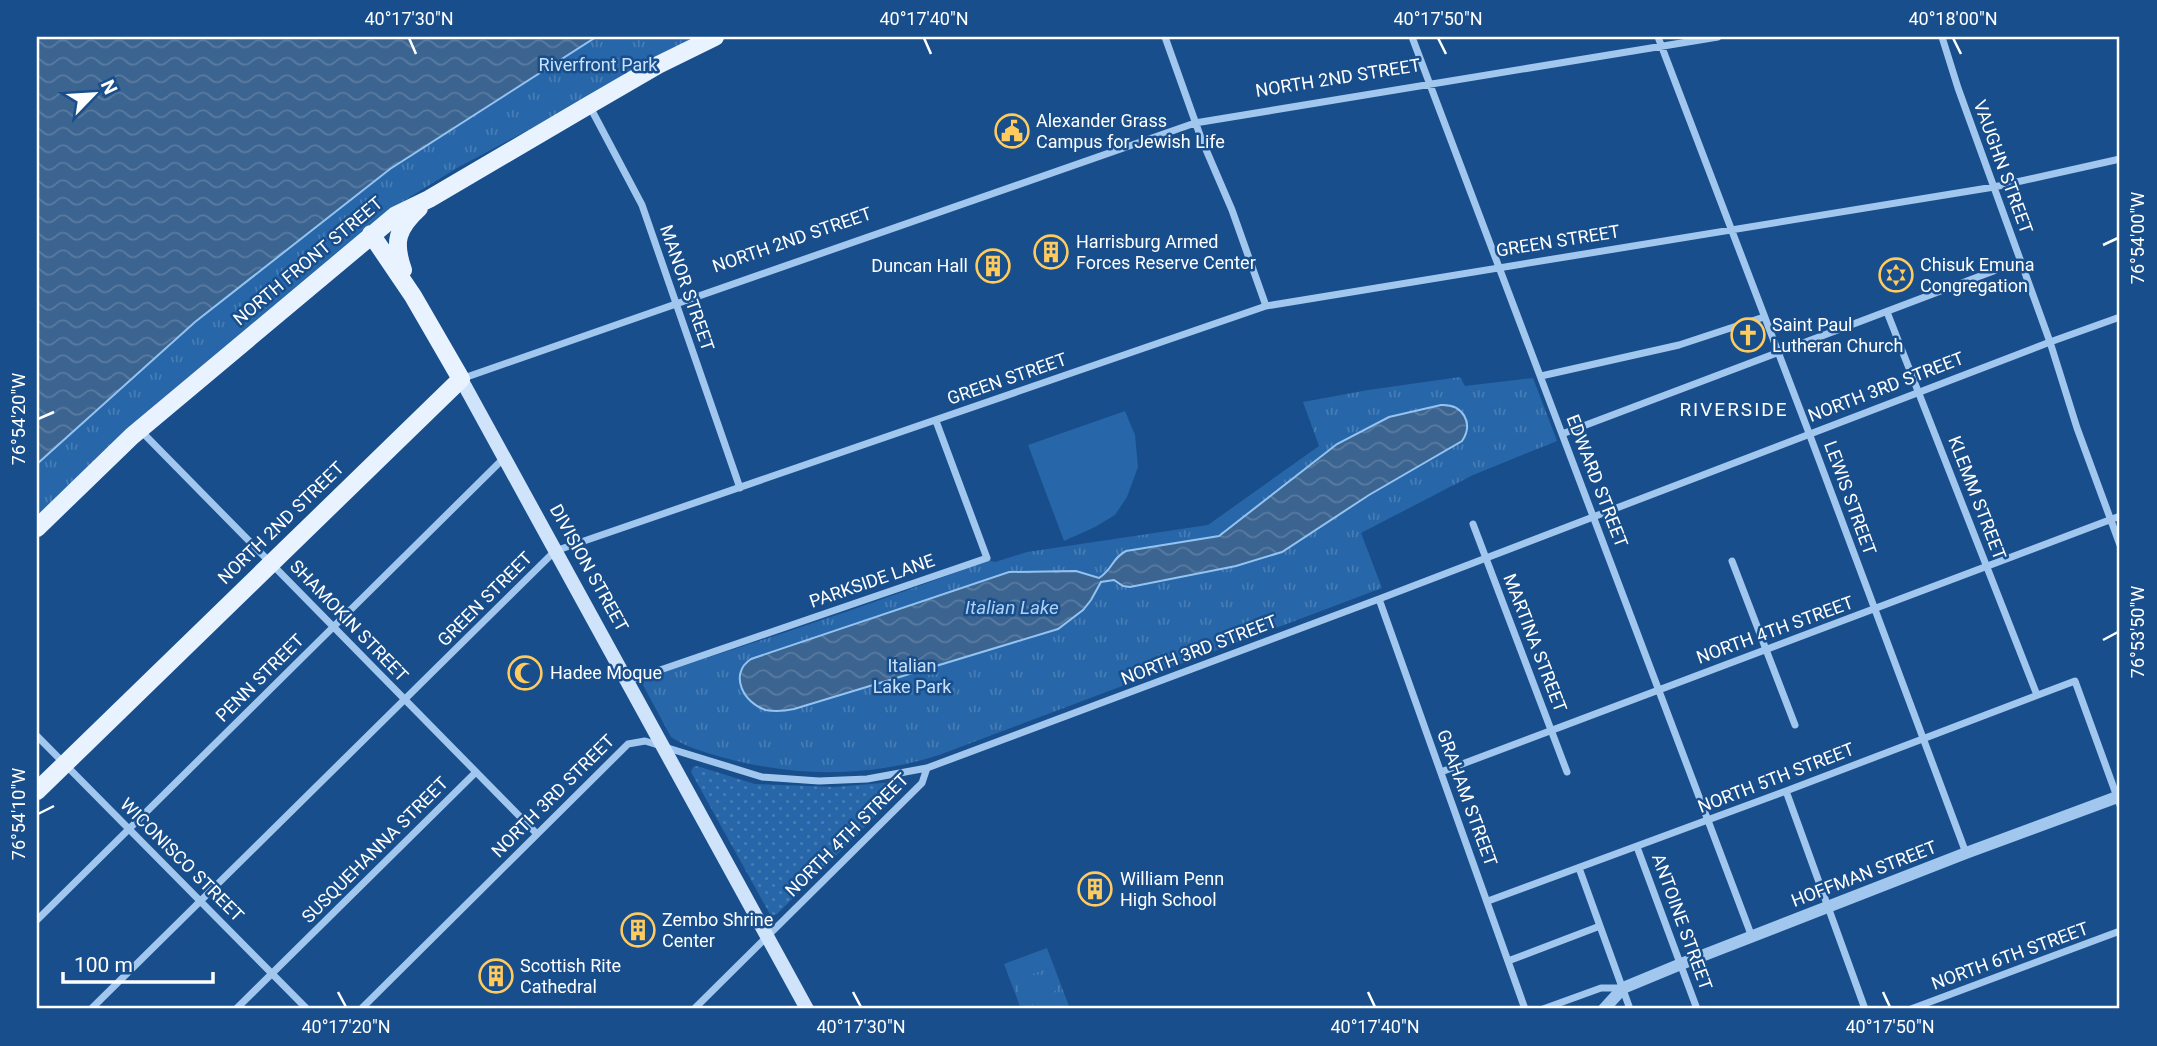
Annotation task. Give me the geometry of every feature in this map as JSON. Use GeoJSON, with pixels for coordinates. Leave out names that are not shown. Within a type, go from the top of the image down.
{"type":"FeatureCollection","features":[{"type":"Feature","properties":{"kind":"main road","name":"NORTH FRONT STREET"},"geometry":{"type":"LineString","coordinates":[[37,528],[140,430],[371,234],[405,209],[429,199],[658,65],[715,37]]}},
{"type":"Feature","properties":{"kind":"main road","name":"DIVISION STREET"},"geometry":{"type":"LineString","coordinates":[[413,296],[401,262],[397,239],[408,219],[429,199]]}},
{"type":"Feature","properties":{"kind":"main road","name":"DIVISION STREET"},"geometry":{"type":"LineString","coordinates":[[371,234],[413,296],[461,379],[807,1009]]}},
{"type":"Feature","properties":{"kind":"main road","name":"NORTH 2ND STREET"},"geometry":{"type":"LineString","coordinates":[[37,790],[461,379]]}},
{"type":"Feature","properties":{"kind":"street"},"geometry":{"type":"LineString","coordinates":[[1165,37],[1195,123],[1233,210],[1266,306]]}},
{"type":"Feature","properties":{"kind":"street","name":"EDWARD STREET"},"geometry":{"type":"LineString","coordinates":[[1412,37],[1752,937]]}},
{"type":"Feature","properties":{"kind":"street","name":"LEWIS STREET"},"geometry":{"type":"LineString","coordinates":[[1658,37],[1810,433],[1966,853]]}},
{"type":"Feature","properties":{"kind":"street","name":"NORTH 2ND STREET"},"geometry":{"type":"LineString","coordinates":[[461,379],[675,302],[1195,123],[1718,37]]}},
{"type":"Feature","properties":{"kind":"street","name":"VAUGHN STREET"},"geometry":{"type":"LineString","coordinates":[[1942,37],[2120,545]]}},
{"type":"Feature","properties":{"kind":"street","name":"MANOR STREET"},"geometry":{"type":"LineString","coordinates":[[589,105],[642,205],[740,488]]}},
{"type":"Feature","properties":{"kind":"street","name":"GREEN STREET"},"geometry":{"type":"LineString","coordinates":[[92,1009],[555,551],[1266,306],[1994,187],[2120,159]]}},
{"type":"Feature","properties":{"kind":"street"},"geometry":{"type":"LineString","coordinates":[[1562,434],[2020,261]]}},
{"type":"Feature","properties":{"kind":"street","name":"KLEMM STREET"},"geometry":{"type":"LineString","coordinates":[[1887,312],[2037,695]]}},
{"type":"Feature","properties":{"kind":"street"},"geometry":{"type":"LineString","coordinates":[[1541,376],[1679,345],[1764,317]]}},
{"type":"Feature","properties":{"kind":"street","name":"NORTH 3RD STREET"},"geometry":{"type":"LineString","coordinates":[[361,1009],[628,744],[645,741],[762,777],[819,781],[867,779],[927,768],[2120,317]]}},
{"type":"Feature","properties":{"kind":"street","name":"PARKSIDE LANE"},"geometry":{"type":"LineString","coordinates":[[628,681],[987,558],[936,421]]}},
{"type":"Feature","properties":{"kind":"street","name":"SHAMOKIN STREET"},"geometry":{"type":"LineString","coordinates":[[140,430],[537,834]]}},
{"type":"Feature","properties":{"kind":"street","name":"PENN STREET"},"geometry":{"type":"LineString","coordinates":[[37,920],[504,458]]}},
{"type":"Feature","properties":{"kind":"street","name":"NORTH 4TH STREET"},"geometry":{"type":"LineString","coordinates":[[1441,772],[2120,516]]}},
{"type":"Feature","properties":{"kind":"street","name":"MARTINA STREET"},"geometry":{"type":"LineString","coordinates":[[1473,524],[1567,772]]}},
{"type":"Feature","properties":{"kind":"street"},"geometry":{"type":"LineString","coordinates":[[1732,561],[1795,725]]}},
{"type":"Feature","properties":{"kind":"street","name":"GRAHAM STREET"},"geometry":{"type":"LineString","coordinates":[[1379,598],[1525,1009]]}},
{"type":"Feature","properties":{"kind":"street","name":"NORTH 5TH STREET"},"geometry":{"type":"LineString","coordinates":[[1488,901],[2075,681],[2119,800]]}},
{"type":"Feature","properties":{"kind":"street","name":"WICONISCO STREET"},"geometry":{"type":"LineString","coordinates":[[37,736],[307,1009]]}},
{"type":"Feature","properties":{"kind":"street","name":"NORTH 4TH STREET"},"geometry":{"type":"LineString","coordinates":[[694,1009],[922,783],[927,768]]}},
{"type":"Feature","properties":{"kind":"street","name":"SUSQUEHANNA STREET"},"geometry":{"type":"LineString","coordinates":[[236,1009],[476,772]]}},
{"type":"Feature","properties":{"kind":"street"},"geometry":{"type":"LineString","coordinates":[[1786,791],[1866,1009]]}},
{"type":"Feature","properties":{"kind":"street","name":"HOFFMAN STREET"},"geometry":{"type":"LineString","coordinates":[[1543,1009],[1601,988],[1623,988],[1966,853],[2119,800]]}},
{"type":"Feature","properties":{"kind":"street","name":"ANTOINE STREET"},"geometry":{"type":"LineString","coordinates":[[1637,847],[1697,1009]]}},
{"type":"Feature","properties":{"kind":"street"},"geometry":{"type":"LineString","coordinates":[[1579,868],[1630,1009]]}},
{"type":"Feature","properties":{"kind":"street"},"geometry":{"type":"LineString","coordinates":[[1508,961],[1600,926]]}},
{"type":"Feature","properties":{"kind":"street","name":"NORTH 6TH STREET"},"geometry":{"type":"LineString","coordinates":[[1911,1009],[2120,931]]}},
{"type":"Feature","properties":{"kind":"street","name":"HOFFMAN STREET"},"geometry":{"type":"LineString","coordinates":[[1604,1009],[1623,988]]}},
{"type":"Feature","properties":{"kind":"green space","name":"Riverfront Park"},"geometry":{"type":"Polygon","coordinates":[[[596,37],[703,37],[457,168],[402,202],[362,233],[37,518],[37,464],[195,322],[390,169],[596,37]]]}},
{"type":"Feature","properties":{"kind":"green space","name":"Italian Lake Park"},"geometry":{"type":"Polygon","coordinates":[[[1460,377],[1465,386],[1533,378],[1557,441],[1473,475],[1361,533],[1382,588],[939,755],[885,768],[803,771],[748,764],[702,751],[671,737],[643,685],[644,681],[654,675],[864,606],[988,560],[995,562],[1027,552],[1208,525],[1319,446],[1303,402],[1460,377]]]}},
{"type":"Feature","properties":{"kind":"green space"},"geometry":{"type":"Polygon","coordinates":[[[1125,411],[1135,435],[1138,467],[1127,497],[1115,515],[1064,541],[1028,445],[1125,411]]]}},
{"type":"Feature","properties":{"kind":"green space"},"geometry":{"type":"Polygon","coordinates":[[[693,767],[755,784],[834,787],[907,781],[909,783],[777,914],[771,916],[691,772],[693,767]]]}},
{"type":"Feature","properties":{"kind":"green space"},"geometry":{"type":"Polygon","coordinates":[[[1047,948],[1070,1009],[1021,1009],[1004,964],[1047,948]]]}},
{"type":"Feature","properties":{"kind":"green space"},"geometry":{"type":"Polygon","coordinates":[[[1043,952],[1049,968],[1015,980],[1009,965],[1043,952]]]}},
{"type":"Feature","properties":{"kind":"green space"},"geometry":{"type":"Polygon","coordinates":[[[1051,974],[1057,990],[1023,1003],[1018,987],[1051,974]]]}},
{"type":"Feature","properties":{"kind":"green space"},"geometry":{"type":"Polygon","coordinates":[[[1059,995],[1065,1009],[1025,1008],[1059,995]]]}},
{"type":"Feature","properties":{"kind":"water"},"geometry":{"type":"Polygon","coordinates":[[[37,37],[596,37],[390,169],[195,322],[37,464],[37,37]]]}},
{"type":"Feature","properties":{"kind":"water","name":"Italian Lake"},"geometry":{"type":"Polygon","coordinates":[[[1441,405],[1455,408],[1464,416],[1467,428],[1462,441],[1369,495],[1282,552],[1236,566],[1130,587],[1114,580],[1101,582],[1083,610],[1058,629],[794,709],[780,711],[758,707],[751,702],[742,688],[741,672],[751,659],[1009,572],[1076,571],[1099,578],[1126,551],[1219,536],[1337,444],[1389,417],[1441,405]]]}},
{"type":"Feature","properties":{"kind":"place","name":"Alexander Grass Campus for Jewish Life"},"geometry":{"type":"Point","coordinates":[1012,131]}},
{"type":"Feature","properties":{"kind":"place","name":"Harrisburg Armed Forces Reserve Center"},"geometry":{"type":"Point","coordinates":[1051,252]}},
{"type":"Feature","properties":{"kind":"place","name":"Duncan Hall"},"geometry":{"type":"Point","coordinates":[993,266]}},
{"type":"Feature","properties":{"kind":"place","name":"Chisuk Emuna Congregation"},"geometry":{"type":"Point","coordinates":[1896,275]}},
{"type":"Feature","properties":{"kind":"place","name":"Saint Paul Lutheran Church"},"geometry":{"type":"Point","coordinates":[1748,335]}},
{"type":"Feature","properties":{"kind":"place","name":"Hadee Moque"},"geometry":{"type":"Point","coordinates":[525,673]}},
{"type":"Feature","properties":{"kind":"place","name":"William Penn High School"},"geometry":{"type":"Point","coordinates":[1095,889]}},
{"type":"Feature","properties":{"kind":"place","name":"Zembo Shrine Center"},"geometry":{"type":"Point","coordinates":[638,930]}},
{"type":"Feature","properties":{"kind":"place","name":"Scottish Rite Cathedral"},"geometry":{"type":"Point","coordinates":[496,976]}},
{"type":"Feature","properties":{"kind":"district","name":"RIVERSIDE"},"geometry":{"type":"Point","coordinates":[1734,409]}}]}
